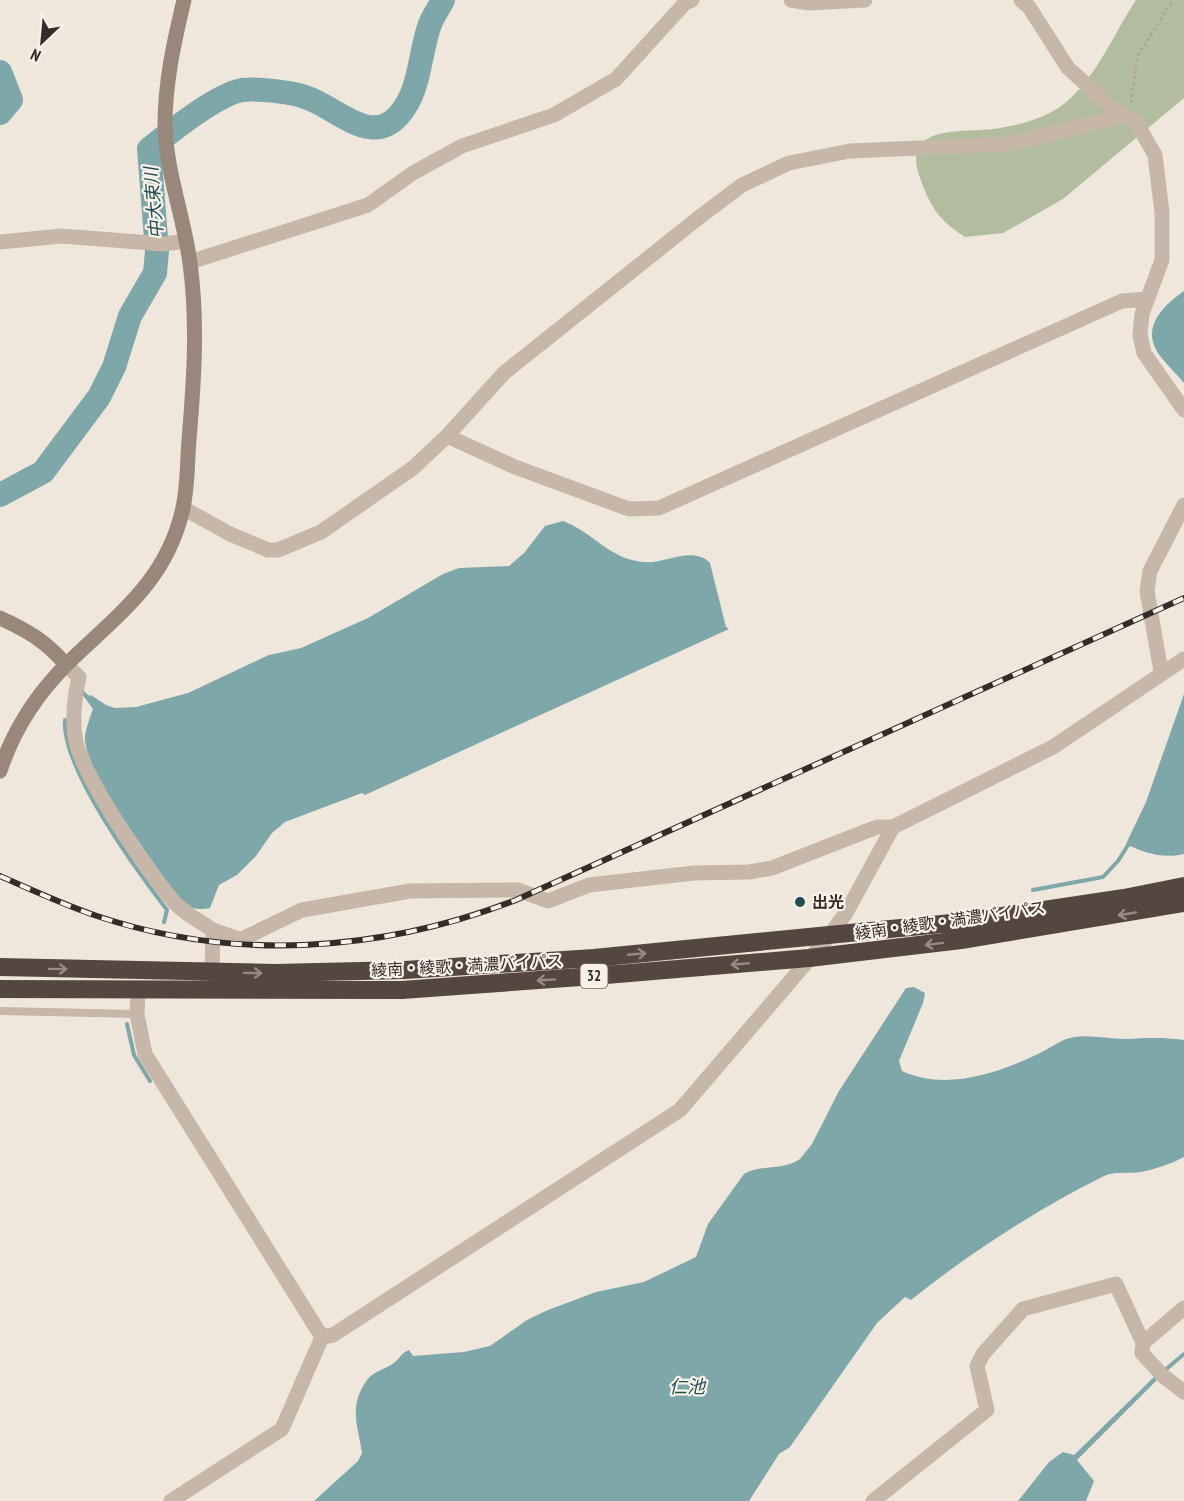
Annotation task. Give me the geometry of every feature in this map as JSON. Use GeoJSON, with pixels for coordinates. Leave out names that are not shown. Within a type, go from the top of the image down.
{"type":"FeatureCollection","features":[{"type":"Feature","properties":{"kind":"highway","name":"綾南・綾歌・満濃バイパス"},"geometry":{"type":"LineString","coordinates":[[0,967],[212,972],[405,970],[594,958],[962,922],[1124,898],[1184,886]]}},
{"type":"Feature","properties":{"kind":"highway","name":"綾南・綾歌・満濃バイパス"},"geometry":{"type":"LineString","coordinates":[[0,989],[402,990],[809,958],[961,940],[1184,903]]}},
{"type":"Feature","properties":{"kind":"street"},"geometry":{"type":"LineString","coordinates":[[0,771],[14,736],[30,709],[66,665],[132,604],[149,583],[172,544],[183,508],[195,362],[195,315],[190,262],[166,135],[171,55],[184,0]]}},
{"type":"Feature","properties":{"kind":"street"},"geometry":{"type":"LineString","coordinates":[[190,262],[368,205],[413,173],[462,146],[554,115],[616,79],[685,3],[692,0]]}},
{"type":"Feature","properties":{"kind":"street"},"geometry":{"type":"LineString","coordinates":[[791,0],[810,3],[865,0]]}},
{"type":"Feature","properties":{"kind":"street"},"geometry":{"type":"LineString","coordinates":[[1021,0],[1029,7],[1068,68],[1123,115],[1136,122],[1155,155],[1160,188],[1162,260],[1147,298],[1140,335],[1144,353],[1184,410]]}},
{"type":"Feature","properties":{"kind":"street"},"geometry":{"type":"LineString","coordinates":[[183,508],[267,550],[278,550],[330,526],[391,485],[447,436],[504,373],[698,219],[751,181],[789,163],[850,151],[1009,144],[1123,115]]}},
{"type":"Feature","properties":{"kind":"street"},"geometry":{"type":"LineString","coordinates":[[0,242],[61,236],[158,244],[186,241]]}},
{"type":"Feature","properties":{"kind":"street"},"geometry":{"type":"LineString","coordinates":[[447,436],[515,467],[629,509],[659,508],[1122,301],[1147,298]]}},
{"type":"Feature","properties":{"kind":"street"},"geometry":{"type":"LineString","coordinates":[[1161,672],[1153,613],[1147,591],[1150,571],[1184,505]]}},
{"type":"Feature","properties":{"kind":"street"},"geometry":{"type":"LineString","coordinates":[[0,618],[28,631],[44,642],[79,677],[75,729],[76,741],[85,766],[121,825],[177,905],[213,930],[238,939],[302,910],[410,891],[518,890],[548,901],[589,885],[694,873],[749,872],[772,868],[877,827],[893,827],[1053,747],[1184,658]]}},
{"type":"Feature","properties":{"kind":"street"},"geometry":{"type":"LineString","coordinates":[[322,1337],[333,1335],[680,1110],[829,936],[846,913],[893,827]]}},
{"type":"Feature","properties":{"kind":"street"},"geometry":{"type":"LineString","coordinates":[[212,972],[213,930]]}},
{"type":"Feature","properties":{"kind":"street"},"geometry":{"type":"LineString","coordinates":[[138,990],[137,1014],[145,1054],[322,1337]]}},
{"type":"Feature","properties":{"kind":"street"},"geometry":{"type":"LineString","coordinates":[[873,1501],[987,1410],[977,1366],[983,1354],[1023,1309],[1116,1284],[1143,1343],[1142,1353],[1160,1373],[1184,1392]]}},
{"type":"Feature","properties":{"kind":"street"},"geometry":{"type":"LineString","coordinates":[[1143,1343],[1184,1308]]}},
{"type":"Feature","properties":{"kind":"street"},"geometry":{"type":"LineString","coordinates":[[171,1501],[282,1429],[322,1337]]}},
{"type":"Feature","properties":{"kind":"lane"},"geometry":{"type":"LineString","coordinates":[[0,1011],[137,1014]]}},
{"type":"Feature","properties":{"kind":"path"},"geometry":{"type":"LineString","coordinates":[[1123,115],[1137,57],[1173,0]]}},
{"type":"Feature","properties":{"kind":"green space"},"geometry":{"type":"Polygon","coordinates":[[[1136,0],[1184,0],[1184,98],[1063,199],[1003,233],[965,237],[948,224],[936,212],[920,178],[916,160],[919,147],[928,139],[940,134],[1008,127],[1033,120],[1057,109],[1086,82],[1136,0]]]}},
{"type":"Feature","properties":{"kind":"water"},"geometry":{"type":"Polygon","coordinates":[[[1184,291],[1184,383],[1160,355],[1152,337],[1155,321],[1165,307],[1184,291]]]}},
{"type":"Feature","properties":{"kind":"water"},"geometry":{"type":"Polygon","coordinates":[[[563,521],[584,532],[611,551],[632,560],[652,562],[687,555],[703,558],[710,563],[726,627],[729,629],[365,795],[362,793],[285,822],[272,833],[256,856],[237,875],[219,885],[210,908],[193,908],[173,891],[120,814],[95,770],[87,751],[85,736],[93,709],[79,690],[81,688],[89,696],[115,708],[136,707],[188,693],[269,655],[301,648],[368,618],[443,574],[459,568],[509,566],[524,553],[545,526],[563,521]]]}},
{"type":"Feature","properties":{"kind":"water"},"geometry":{"type":"Polygon","coordinates":[[[1184,694],[1184,854],[1168,856],[1154,854],[1126,844],[1146,802],[1184,694]]]}},
{"type":"Feature","properties":{"kind":"water","name":"仁池"},"geometry":{"type":"Polygon","coordinates":[[[914,987],[925,993],[923,1003],[899,1061],[902,1071],[918,1077],[935,1080],[970,1078],[1005,1068],[1073,1037],[1184,1040],[1184,1157],[1146,1171],[1104,1176],[1004,1233],[911,1300],[905,1297],[877,1323],[790,1447],[779,1454],[749,1501],[314,1501],[358,1461],[362,1453],[356,1408],[361,1390],[367,1380],[373,1374],[392,1364],[404,1352],[409,1350],[413,1356],[464,1352],[490,1346],[527,1320],[548,1310],[596,1292],[644,1282],[696,1257],[708,1224],[744,1174],[758,1169],[786,1165],[800,1159],[812,1144],[839,1091],[906,988],[914,987]]]}},
{"type":"Feature","properties":{"kind":"water"},"geometry":{"type":"Polygon","coordinates":[[[1154,1377],[1157,1380],[1077,1460],[1094,1481],[1086,1501],[1018,1501],[1049,1462],[1063,1452],[1074,1455],[1154,1377]]]}},
{"type":"Feature","properties":{"kind":"waterway","name":"中大束川"},"geometry":{"type":"LineString","coordinates":[[0,495],[43,472],[99,397],[114,367],[130,316],[155,273],[157,251],[149,149],[207,106],[231,93],[242,90],[265,90],[299,95],[365,126],[377,127],[388,124],[399,115],[412,94],[426,35],[443,0]]}},
{"type":"Feature","properties":{"kind":"waterway"},"geometry":{"type":"LineString","coordinates":[[0,72],[11,100],[0,113]]}},
{"type":"Feature","properties":{"kind":"waterway"},"geometry":{"type":"LineString","coordinates":[[65,720],[67,740],[75,764],[120,845],[167,910],[164,922]]}},
{"type":"Feature","properties":{"kind":"waterway"},"geometry":{"type":"LineString","coordinates":[[1033,890],[1103,877],[1118,861],[1130,842]]}},
{"type":"Feature","properties":{"kind":"waterway"},"geometry":{"type":"LineString","coordinates":[[127,1024],[134,1055],[150,1081]]}},
{"type":"Feature","properties":{"kind":"waterway"},"geometry":{"type":"LineString","coordinates":[[1164,1371],[1184,1354]]}},
{"type":"Feature","properties":{"kind":"railway"},"geometry":{"type":"LineString","coordinates":[[0,876],[97,916],[149,931],[201,940],[254,945],[308,945],[361,940],[413,931],[465,918],[516,900],[1184,598]]}},
{"type":"Feature","properties":{"kind":"place","name":"出光"},"geometry":{"type":"Point","coordinates":[800,902]}}]}
